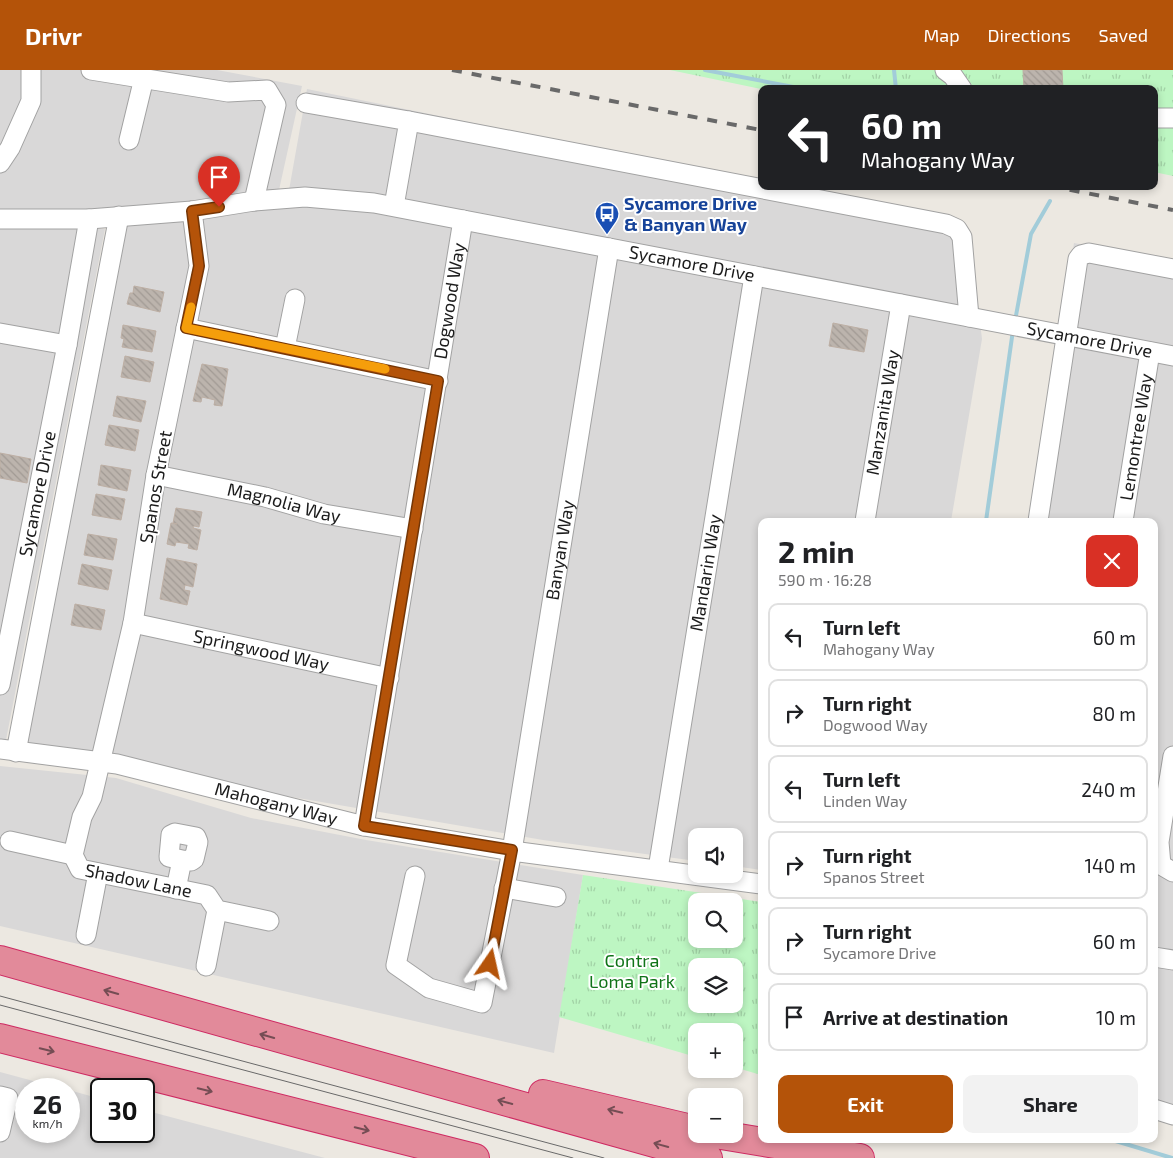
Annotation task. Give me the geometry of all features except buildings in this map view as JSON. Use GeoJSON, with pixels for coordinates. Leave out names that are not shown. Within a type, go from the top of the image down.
{"type":"FeatureCollection","features":[{"type":"Feature","properties":{"kind":"highway"},"geometry":{"type":"LineString","coordinates":[[0,960],[314,1050],[708,1158]]}},
{"type":"Feature","properties":{"kind":"highway"},"geometry":{"type":"LineString","coordinates":[[0,1038],[475,1158]]}},
{"type":"Feature","properties":{"kind":"highway"},"geometry":{"type":"LineString","coordinates":[[314,1050],[486,1079],[688,1128]]}},
{"type":"Feature","properties":{"kind":"highway"},"geometry":{"type":"LineString","coordinates":[[743,1139],[758,1141]]}},
{"type":"Feature","properties":{"kind":"highway"},"geometry":{"type":"LineString","coordinates":[[769,1143],[860,1158]]}},
{"type":"Feature","properties":{"kind":"street"},"geometry":{"type":"LineString","coordinates":[[0,163],[10,148],[31,101],[30,70]]}},
{"type":"Feature","properties":{"kind":"street"},"geometry":{"type":"LineString","coordinates":[[91,70],[228,92],[267,90],[276,105],[254,201]]}},
{"type":"Feature","properties":{"kind":"street"},"geometry":{"type":"LineString","coordinates":[[945,70],[953,76],[959,85]]}},
{"type":"Feature","properties":{"kind":"street"},"geometry":{"type":"LineString","coordinates":[[129,140],[144,78]]}},
{"type":"Feature","properties":{"kind":"street"},"geometry":{"type":"LineString","coordinates":[[306,103],[410,120],[758,188]]}},
{"type":"Feature","properties":{"kind":"street"},"geometry":{"type":"LineString","coordinates":[[1158,118],[1173,118]]}},
{"type":"Feature","properties":{"kind":"street"},"geometry":{"type":"LineString","coordinates":[[394,206],[410,120]]}},
{"type":"Feature","properties":{"kind":"street"},"geometry":{"type":"LineString","coordinates":[[771,190],[946,224],[957,229],[962,237],[970,317]]}},
{"type":"Feature","properties":{"kind":"street","name":"Sycamore Drive"},"geometry":{"type":"LineString","coordinates":[[0,219],[89,219],[192,211],[254,201],[305,197],[394,206],[1173,356]]}},
{"type":"Feature","properties":{"kind":"street","name":"Spanos Street"},"geometry":{"type":"LineString","coordinates":[[99,762],[133,623],[156,475],[199,266],[192,211]]}},
{"type":"Feature","properties":{"kind":"street"},"geometry":{"type":"LineString","coordinates":[[8,750],[119,216]]}},
{"type":"Feature","properties":{"kind":"street","name":"Sycamore Drive"},"geometry":{"type":"LineString","coordinates":[[0,685],[4,642],[67,345],[89,219]]}},
{"type":"Feature","properties":{"kind":"street","name":"Dogwood Way"},"geometry":{"type":"LineString","coordinates":[[364,826],[463,220]]}},
{"type":"Feature","properties":{"kind":"street","name":"Banyan Way"},"geometry":{"type":"LineString","coordinates":[[415,876],[396,965],[429,988],[482,1003],[512,850],[609,248]]}},
{"type":"Feature","properties":{"kind":"street"},"geometry":{"type":"LineString","coordinates":[[1038,518],[1078,259],[1081,255],[1088,253],[1173,269]]}},
{"type":"Feature","properties":{"kind":"street","name":"Mandarin Way"},"geometry":{"type":"LineString","coordinates":[[658,869],[754,276]]}},
{"type":"Feature","properties":{"kind":"street"},"geometry":{"type":"LineString","coordinates":[[285,348],[295,300]]}},
{"type":"Feature","properties":{"kind":"street","name":"Manzanita Way"},"geometry":{"type":"LineString","coordinates":[[865,518],[901,304]]}},
{"type":"Feature","properties":{"kind":"street"},"geometry":{"type":"LineString","coordinates":[[186,328],[438,381]]}},
{"type":"Feature","properties":{"kind":"street"},"geometry":{"type":"LineString","coordinates":[[0,333],[67,345]]}},
{"type":"Feature","properties":{"kind":"street","name":"Lemontree Way"},"geometry":{"type":"LineString","coordinates":[[1123,518],[1150,352]]}},
{"type":"Feature","properties":{"kind":"street","name":"Magnolia Way"},"geometry":{"type":"LineString","coordinates":[[156,475],[265,497],[324,514],[413,529]]}},
{"type":"Feature","properties":{"kind":"street","name":"Springwood Way"},"geometry":{"type":"LineString","coordinates":[[133,623],[389,678]]}},
{"type":"Feature","properties":{"kind":"street","name":"Mahogany Way"},"geometry":{"type":"LineString","coordinates":[[8,750],[117,764],[364,826],[512,850],[758,884]]}},
{"type":"Feature","properties":{"kind":"street"},"geometry":{"type":"LineString","coordinates":[[1173,756],[1159,842],[1161,865],[1173,872]]}},
{"type":"Feature","properties":{"kind":"street","name":"Shadow Lane"},"geometry":{"type":"LineString","coordinates":[[99,762],[92,797],[82,817],[73,855],[80,869],[207,895],[217,910]]}},
{"type":"Feature","properties":{"kind":"street"},"geometry":{"type":"LineString","coordinates":[[10,841],[73,855]]}},
{"type":"Feature","properties":{"kind":"street"},"geometry":{"type":"LineString","coordinates":[[176,889],[182,860]]}},
{"type":"Feature","properties":{"kind":"street"},"geometry":{"type":"LineString","coordinates":[[86,935],[98,873]]}},
{"type":"Feature","properties":{"kind":"street"},"geometry":{"type":"LineString","coordinates":[[504,888],[556,897]]}},
{"type":"Feature","properties":{"kind":"street"},"geometry":{"type":"LineString","coordinates":[[206,966],[217,910],[269,921]]}},
{"type":"Feature","properties":{"kind":"street"},"geometry":{"type":"LineString","coordinates":[[1158,957],[1173,960]]}},
{"type":"Feature","properties":{"kind":"street"},"geometry":{"type":"LineString","coordinates":[[0,1096],[8,1098],[0,1132]]}},
{"type":"Feature","properties":{"kind":"street"},"geometry":{"type":"LineString","coordinates":[[1158,1110],[1173,1115]]}},
{"type":"Feature","properties":{"kind":"shaded area"},"geometry":{"type":"Polygon","coordinates":[[[0,70],[217,70],[302,86],[279,190],[117,210],[0,212],[0,70]]]}},
{"type":"Feature","properties":{"kind":"shaded area"},"geometry":{"type":"Polygon","coordinates":[[[307,89],[758,181],[758,190],[791,190],[970,238],[982,339],[952,518],[758,518],[758,870],[743,867],[743,828],[688,828],[688,860],[543,840],[7,748],[112,222],[286,207],[307,89]]]}},
{"type":"Feature","properties":{"kind":"shaded area"},"geometry":{"type":"Polygon","coordinates":[[[0,227],[105,229],[6,740],[0,739],[0,227]]]}},
{"type":"Feature","properties":{"kind":"shaded area"},"geometry":{"type":"Polygon","coordinates":[[[1074,243],[1173,262],[1173,1122],[1158,1116],[1158,518],[1030,518],[1074,243]]]}},
{"type":"Feature","properties":{"kind":"shaded area"},"geometry":{"type":"Polygon","coordinates":[[[0,766],[116,778],[251,818],[366,840],[583,875],[554,1053],[0,926],[0,766]]]}},
{"type":"Feature","properties":{"kind":"shaded area"},"geometry":{"type":"Polygon","coordinates":[[[0,1072],[22,1078],[15,1078],[15,1143],[80,1143],[80,1093],[90,1096],[90,1143],[155,1143],[155,1113],[325,1158],[0,1158],[0,1072]]]}},
{"type":"Feature","properties":{"kind":"green space"},"geometry":{"type":"Polygon","coordinates":[[[670,70],[1173,70],[1173,176],[1158,173],[1158,85],[758,85],[758,88],[670,70]]]}},
{"type":"Feature","properties":{"kind":"green space","name":"Contra Loma Park"},"geometry":{"type":"Polygon","coordinates":[[[583,875],[702,893],[688,893],[688,948],[743,948],[743,899],[758,902],[758,1074],[743,1070],[743,1023],[688,1023],[688,1055],[559,1017],[583,875]]]}},
{"type":"Feature","properties":{"kind":"waterway"},"geometry":{"type":"LineString","coordinates":[[705,70],[783,85]]}},
{"type":"Feature","properties":{"kind":"waterway"},"geometry":{"type":"LineString","coordinates":[[894,70],[896,85]]}},
{"type":"Feature","properties":{"kind":"waterway"},"geometry":{"type":"LineString","coordinates":[[1015,321],[1031,234],[1050,201]]}},
{"type":"Feature","properties":{"kind":"waterway"},"geometry":{"type":"LineString","coordinates":[[986,518],[1013,330]]}},
{"type":"Feature","properties":{"kind":"waterway"},"geometry":{"type":"LineString","coordinates":[[1122,1143],[1172,1158]]}},
{"type":"Feature","properties":{"kind":"tram line"},"geometry":{"type":"LineString","coordinates":[[0,996],[604,1158]]}},
{"type":"Feature","properties":{"kind":"tram line"},"geometry":{"type":"LineString","coordinates":[[0,1005],[573,1158]]}},
{"type":"Feature","properties":{"kind":"railway"},"geometry":{"type":"LineString","coordinates":[[452,70],[758,129]]}},
{"type":"Feature","properties":{"kind":"railway"},"geometry":{"type":"LineString","coordinates":[[1070,190],[1173,210]]}},
{"type":"Feature","properties":{"kind":"slow traffic"},"geometry":{"type":"LineString","coordinates":[[191,307],[186,328],[385,369]]}},
{"type":"Feature","properties":{"kind":"place","name":"Sycamore Drive & Banyan Way"},"geometry":{"type":"Point","coordinates":[607,235]}},
{"type":"Feature","properties":{"kind":"route"},"geometry":{"type":"LineString","coordinates":[[219,207],[192,211],[199,266],[186,328],[438,381],[364,826],[512,850],[490,964]]}}]}
